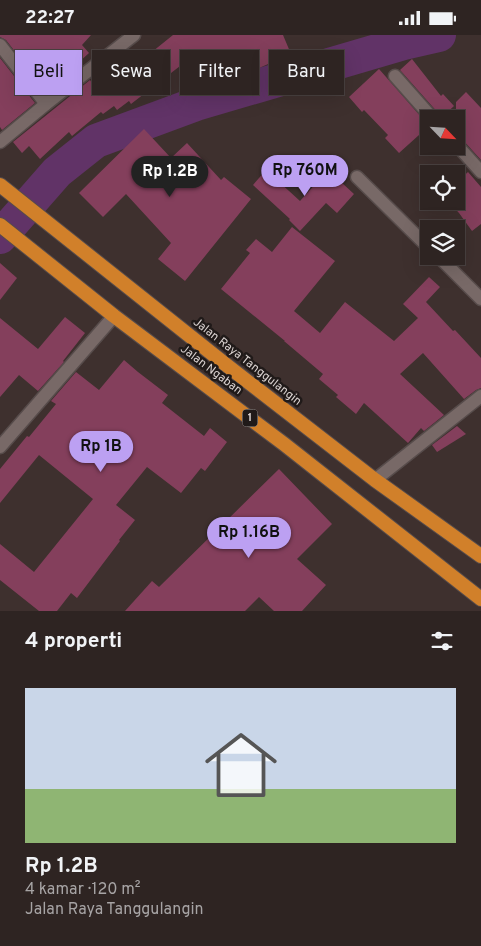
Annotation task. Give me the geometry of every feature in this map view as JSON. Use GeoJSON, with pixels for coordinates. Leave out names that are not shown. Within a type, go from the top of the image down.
{"type":"FeatureCollection","features":[{"type":"Feature","properties":{"kind":"highway","name":"Jalan Raya Tanggulangin"},"geometry":{"type":"LineString","coordinates":[[0,185],[225,364],[375,479],[481,556]]}},
{"type":"Feature","properties":{"kind":"highway","name":"Jalan Ngaban"},"geometry":{"type":"LineString","coordinates":[[0,225],[114,316],[284,444],[481,599]]}},
{"type":"Feature","properties":{"kind":"street"},"geometry":{"type":"LineString","coordinates":[[0,142],[134,35]]}},
{"type":"Feature","properties":{"kind":"street"},"geometry":{"type":"LineString","coordinates":[[0,45],[46,104]]}},
{"type":"Feature","properties":{"kind":"street"},"geometry":{"type":"LineString","coordinates":[[395,76],[426,110]]}},
{"type":"Feature","properties":{"kind":"street"},"geometry":{"type":"LineString","coordinates":[[465,154],[481,172]]}},
{"type":"Feature","properties":{"kind":"street"},"geometry":{"type":"LineString","coordinates":[[356,177],[420,239]]}},
{"type":"Feature","properties":{"kind":"street"},"geometry":{"type":"LineString","coordinates":[[447,265],[481,299]]}},
{"type":"Feature","properties":{"kind":"street"},"geometry":{"type":"LineString","coordinates":[[0,447],[114,316]]}},
{"type":"Feature","properties":{"kind":"street"},"geometry":{"type":"LineString","coordinates":[[375,479],[481,396]]}},
{"type":"Feature","properties":{"kind":"building"},"geometry":{"type":"Polygon","coordinates":[[[0,35],[91,35],[82,45],[89,53],[82,59],[82,50],[15,50],[15,52],[6,40],[0,37],[0,35]]]}},
{"type":"Feature","properties":{"kind":"building"},"geometry":{"type":"Polygon","coordinates":[[[173,35],[283,35],[289,50],[269,50],[269,64],[259,68],[259,50],[180,50],[180,66],[170,74],[170,50],[154,50],[173,35]]]}},
{"type":"Feature","properties":{"kind":"building"},"geometry":{"type":"Polygon","coordinates":[[[0,58],[15,77],[15,95],[29,95],[35,103],[2,130],[0,127],[0,58]]]}},
{"type":"Feature","properties":{"kind":"building"},"geometry":{"type":"Polygon","coordinates":[[[412,59],[441,96],[443,94],[454,106],[450,110],[435,110],[400,70],[412,59]]]}},
{"type":"Feature","properties":{"kind":"building"},"geometry":{"type":"Polygon","coordinates":[[[379,69],[420,116],[420,134],[399,153],[385,138],[388,135],[364,110],[362,112],[349,97],[379,69]]]}},
{"type":"Feature","properties":{"kind":"building"},"geometry":{"type":"Polygon","coordinates":[[[90,80],[92,83],[92,95],[143,95],[131,104],[129,101],[117,110],[114,106],[103,114],[101,112],[72,136],[69,132],[40,159],[29,146],[22,153],[13,142],[71,95],[82,95],[82,86],[90,80]]]}},
{"type":"Feature","properties":{"kind":"building"},"geometry":{"type":"Polygon","coordinates":[[[466,92],[481,108],[481,160],[465,142],[465,110],[456,110],[456,102],[466,92]]]}},
{"type":"Feature","properties":{"kind":"building"},"geometry":{"type":"Polygon","coordinates":[[[144,129],[171,158],[187,143],[221,180],[224,177],[251,199],[185,281],[158,259],[171,243],[126,194],[103,217],[79,193],[144,129]]]}},
{"type":"Feature","properties":{"kind":"building"},"geometry":{"type":"Polygon","coordinates":[[[266,170],[300,201],[328,170],[354,194],[337,213],[326,203],[300,231],[290,219],[253,185],[266,170]]]}},
{"type":"Feature","properties":{"kind":"building"},"geometry":{"type":"Polygon","coordinates":[[[468,172],[481,187],[481,224],[472,231],[456,210],[465,210],[465,175],[468,172]]]}},
{"type":"Feature","properties":{"kind":"building"},"geometry":{"type":"Polygon","coordinates":[[[292,227],[335,261],[294,311],[320,333],[345,302],[394,341],[418,318],[403,304],[429,277],[440,287],[426,302],[481,358],[481,388],[464,399],[423,353],[400,374],[444,415],[424,431],[421,428],[408,443],[364,403],[356,414],[336,397],[338,395],[319,379],[323,374],[221,289],[250,253],[246,250],[256,239],[272,252],[292,227]]]}},
{"type":"Feature","properties":{"kind":"building"},"geometry":{"type":"Polygon","coordinates":[[[0,263],[17,278],[0,300],[0,263]]]}},
{"type":"Feature","properties":{"kind":"building"},"geometry":{"type":"Polygon","coordinates":[[[65,317],[85,333],[64,362],[38,391],[19,375],[0,397],[0,318],[38,349],[65,317]]]}},
{"type":"Feature","properties":{"kind":"building"},"geometry":{"type":"Polygon","coordinates":[[[124,360],[168,395],[162,403],[204,436],[210,428],[227,442],[205,471],[201,468],[181,493],[147,467],[116,505],[135,520],[120,541],[77,598],[71,593],[57,611],[39,611],[0,580],[0,544],[34,572],[93,499],[39,455],[0,503],[0,469],[56,404],[51,401],[76,372],[99,390],[124,360]]]}},
{"type":"Feature","properties":{"kind":"building"},"geometry":{"type":"Polygon","coordinates":[[[457,426],[466,434],[437,452],[432,445],[457,426]]]}},
{"type":"Feature","properties":{"kind":"building"},"geometry":{"type":"Polygon","coordinates":[[[279,469],[332,524],[297,559],[326,585],[302,611],[274,611],[259,597],[245,611],[125,611],[152,581],[159,587],[279,469]]]}},
{"type":"Feature","properties":{"kind":"waterway"},"geometry":{"type":"LineString","coordinates":[[0,237],[57,172],[96,141],[196,104],[404,43],[439,35]]}}]}
